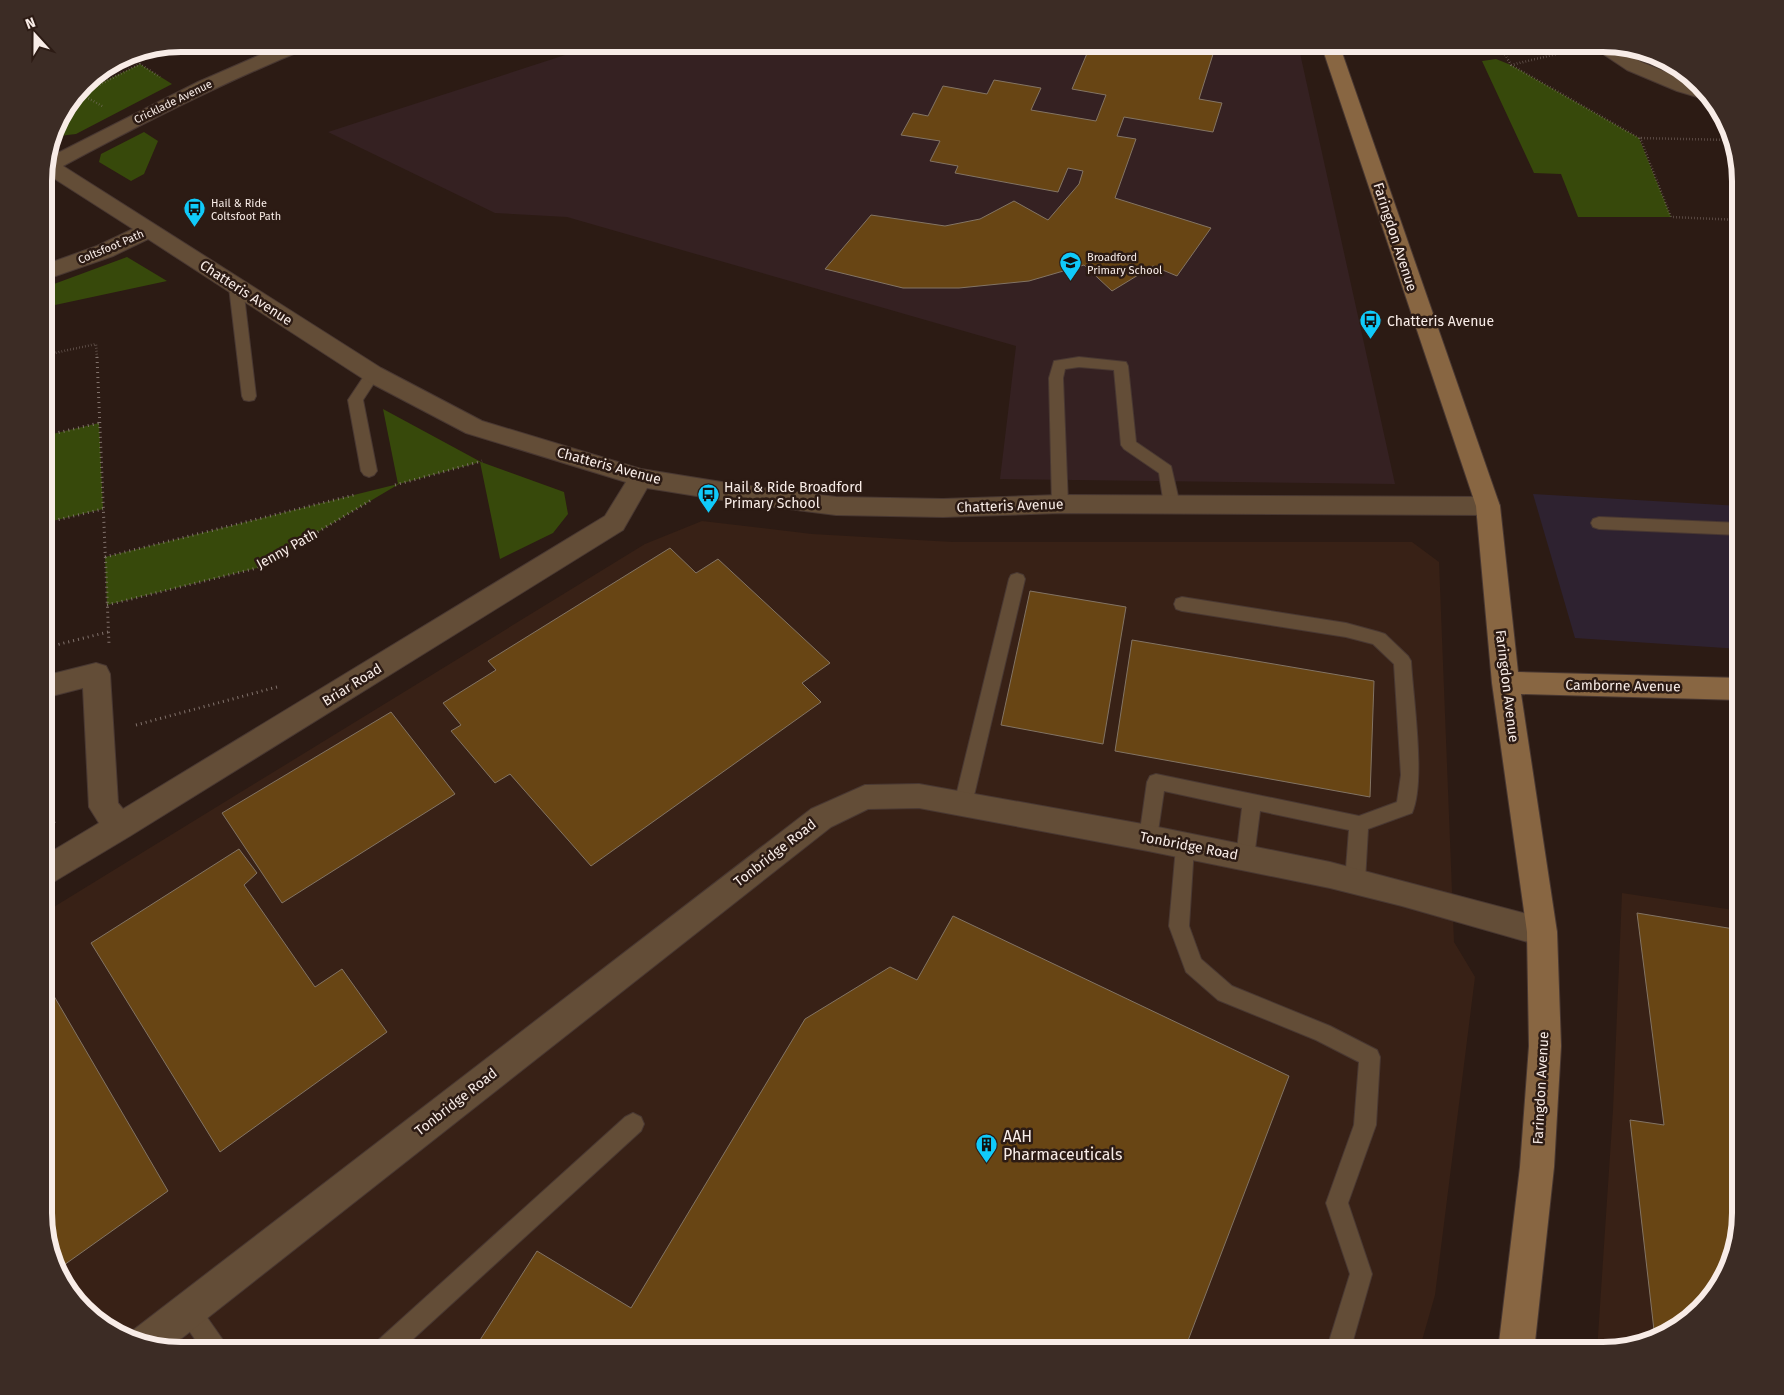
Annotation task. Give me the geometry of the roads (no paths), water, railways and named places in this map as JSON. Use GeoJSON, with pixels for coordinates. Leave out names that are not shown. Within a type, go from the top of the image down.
{"type":"FeatureCollection","features":[{"type":"Feature","properties":{"kind":"street","name":"Cricklade Avenue"},"geometry":{"type":"LineString","coordinates":[[55,161],[130,122],[280,52]]}},
{"type":"Feature","properties":{"kind":"street","name":"Faringdon Avenue"},"geometry":{"type":"LineString","coordinates":[[1333,52],[1488,506],[1506,683],[1542,932],[1545,1046],[1537,1167],[1517,1342]]}},
{"type":"Feature","properties":{"kind":"street"},"geometry":{"type":"LineString","coordinates":[[1616,54],[1634,66],[1694,90]]}},
{"type":"Feature","properties":{"kind":"street","name":"Chatteris Avenue"},"geometry":{"type":"LineString","coordinates":[[53,169],[373,374],[474,427],[641,478],[734,493],[836,506],[943,508],[1060,504],[1488,506]]}},
{"type":"Feature","properties":{"kind":"street","name":"Coltsfoot Path"},"geometry":{"type":"LineString","coordinates":[[53,270],[105,251],[149,230]]}},
{"type":"Feature","properties":{"kind":"street","name":"Briar Road"},"geometry":{"type":"LineString","coordinates":[[53,867],[614,523],[641,478]]}},
{"type":"Feature","properties":{"kind":"street"},"geometry":{"type":"LineString","coordinates":[[53,685],[96,674],[104,808],[120,827]]}},
{"type":"Feature","properties":{"kind":"street","name":"Camborne Avenue"},"geometry":{"type":"LineString","coordinates":[[1506,683],[1732,689]]}},
{"type":"Feature","properties":{"kind":"street","name":"Tonbridge Road"},"geometry":{"type":"LineString","coordinates":[[152,1339],[820,818],[865,797],[920,796],[1148,838],[1185,847],[1245,856],[1355,881],[1542,932]]}},
{"type":"Feature","properties":{"kind":"lane"},"geometry":{"type":"LineString","coordinates":[[236,287],[249,396]]}},
{"type":"Feature","properties":{"kind":"lane"},"geometry":{"type":"LineString","coordinates":[[1060,504],[1056,378],[1059,365],[1080,362],[1121,366],[1129,445],[1166,470],[1172,505]]}},
{"type":"Feature","properties":{"kind":"lane"},"geometry":{"type":"LineString","coordinates":[[369,471],[355,400],[373,374]]}},
{"type":"Feature","properties":{"kind":"lane"},"geometry":{"type":"LineString","coordinates":[[1599,523],[1732,529]]}},
{"type":"Feature","properties":{"kind":"lane"},"geometry":{"type":"LineString","coordinates":[[963,804],[1017,580]]}},
{"type":"Feature","properties":{"kind":"lane"},"geometry":{"type":"LineString","coordinates":[[1148,838],[1156,782],[1359,824],[1406,807],[1410,775],[1402,661],[1379,639],[1346,630],[1182,604]]}},
{"type":"Feature","properties":{"kind":"lane"},"geometry":{"type":"LineString","coordinates":[[1245,856],[1252,801]]}},
{"type":"Feature","properties":{"kind":"lane"},"geometry":{"type":"LineString","coordinates":[[1355,881],[1359,824]]}},
{"type":"Feature","properties":{"kind":"lane"},"geometry":{"type":"LineString","coordinates":[[1185,847],[1179,926],[1193,965],[1225,993],[1323,1034],[1370,1057],[1365,1125],[1338,1203],[1361,1274],[1341,1342]]}},
{"type":"Feature","properties":{"kind":"lane"},"geometry":{"type":"LineString","coordinates":[[393,1342],[634,1124]]}},
{"type":"Feature","properties":{"kind":"lane"},"geometry":{"type":"LineString","coordinates":[[189,1311],[210,1342]]}},
{"type":"Feature","properties":{"kind":"place","name":"Hail & Ride Coltsfoot Path"},"geometry":{"type":"Point","coordinates":[195,228]}},
{"type":"Feature","properties":{"kind":"place","name":"Broadford Primary School"},"geometry":{"type":"Point","coordinates":[1071,282]}},
{"type":"Feature","properties":{"kind":"place","name":"Chatteris Avenue"},"geometry":{"type":"Point","coordinates":[1371,340]}},
{"type":"Feature","properties":{"kind":"place","name":"Hail & Ride Broadford Primary School"},"geometry":{"type":"Point","coordinates":[708,514]}},
{"type":"Feature","properties":{"kind":"place","name":"AAH Pharmaceuticals"},"geometry":{"type":"Point","coordinates":[987,1164]}}]}
